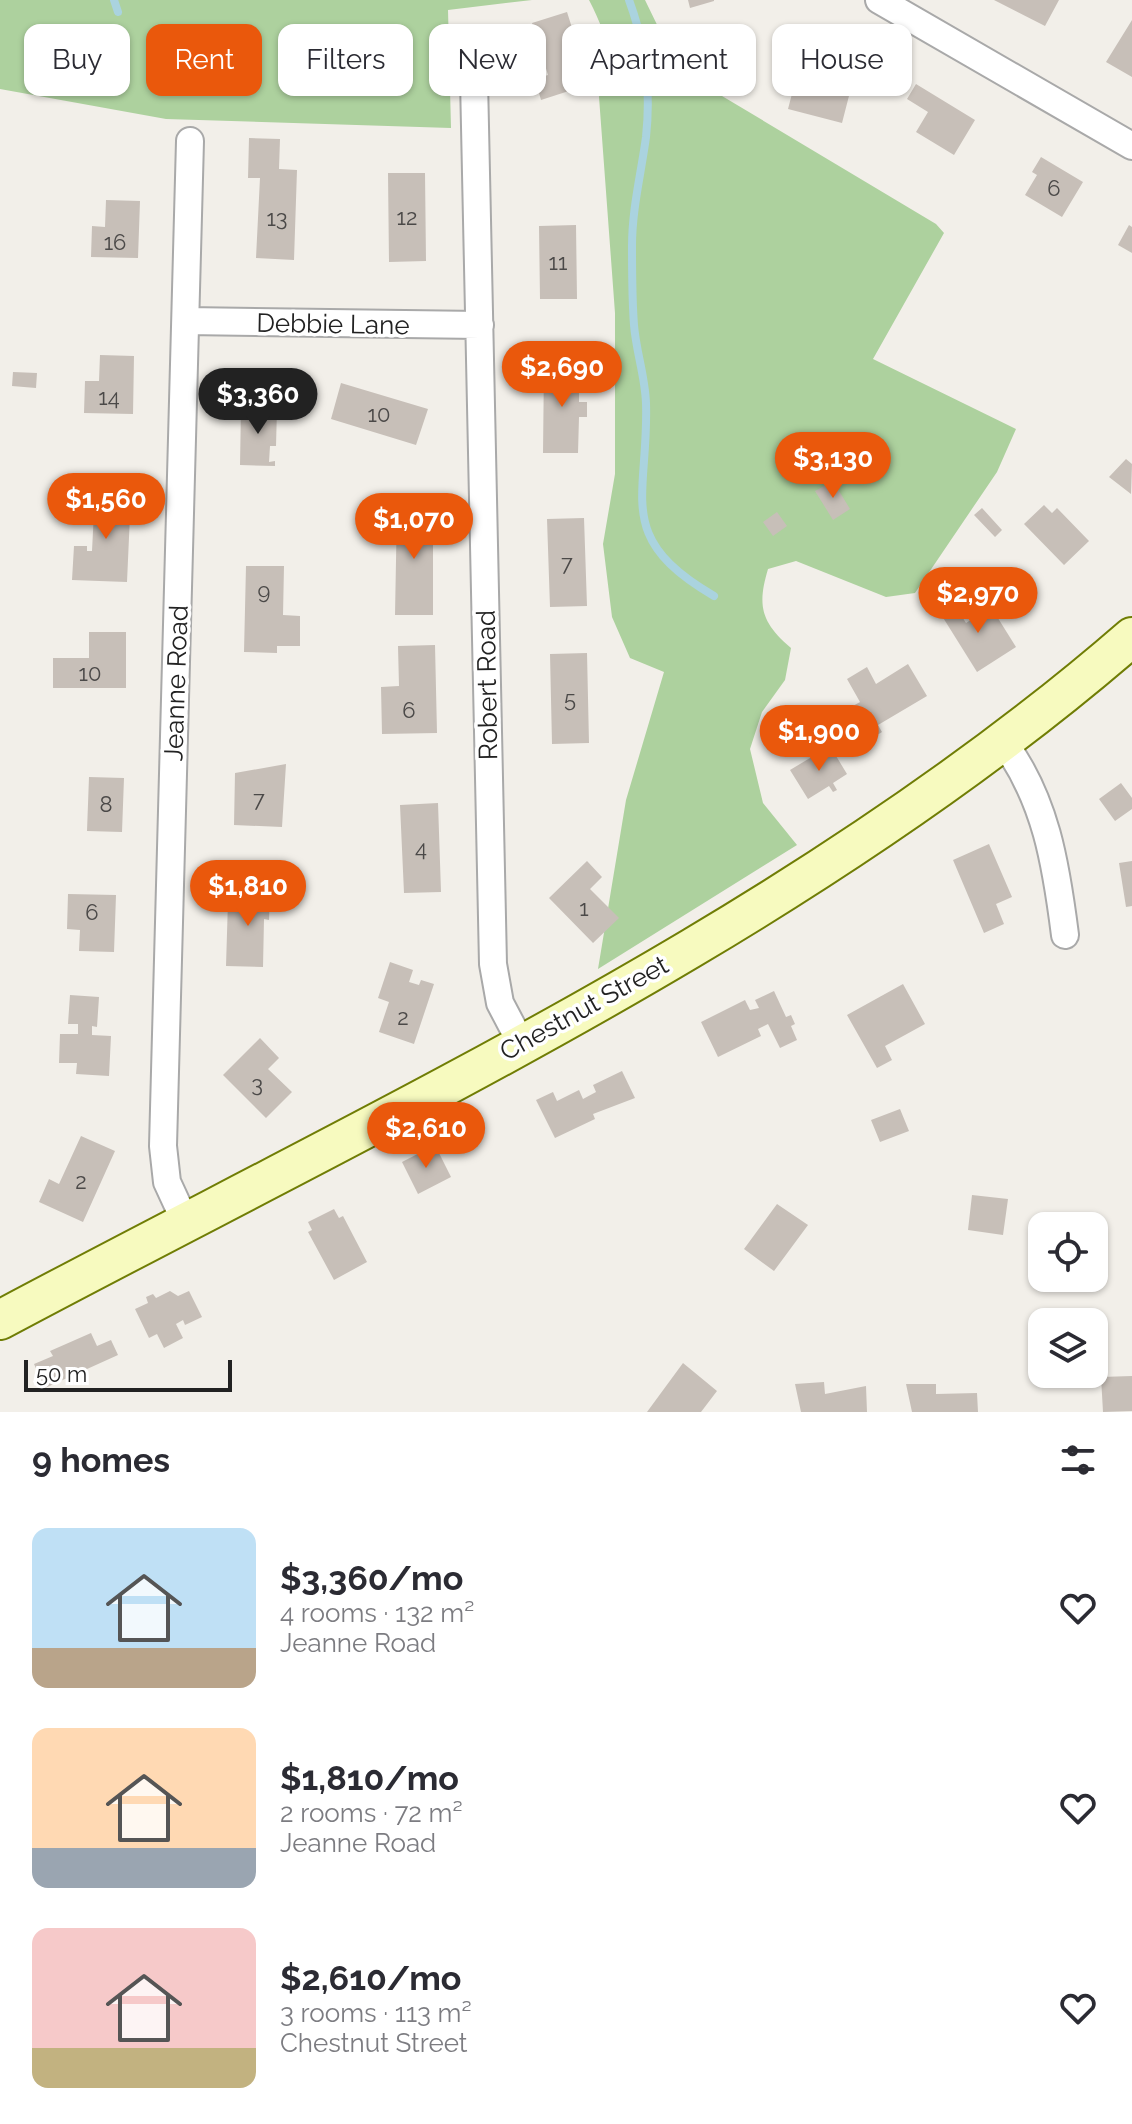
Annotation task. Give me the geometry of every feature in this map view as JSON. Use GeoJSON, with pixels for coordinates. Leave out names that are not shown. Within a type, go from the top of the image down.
{"type":"FeatureCollection","features":[{"type":"Feature","properties":{"kind":"main road","name":"Chestnut Street"},"geometry":{"type":"LineString","coordinates":[[0,1320],[521,1043],[683,952],[789,887],[1002,740],[1132,637]]}},
{"type":"Feature","properties":{"kind":"street"},"geometry":{"type":"LineString","coordinates":[[879,0],[1132,146]]}},
{"type":"Feature","properties":{"kind":"street","name":"Robert Road"},"geometry":{"type":"LineString","coordinates":[[474,96],[493,964],[500,1003],[521,1043]]}},
{"type":"Feature","properties":{"kind":"street","name":"Jeanne Road"},"geometry":{"type":"LineString","coordinates":[[185,1221],[167,1182],[163,1146],[190,141]]}},
{"type":"Feature","properties":{"kind":"street","name":"Debbie Lane"},"geometry":{"type":"LineString","coordinates":[[186,321],[480,325]]}},
{"type":"Feature","properties":{"kind":"street"},"geometry":{"type":"LineString","coordinates":[[1002,740],[1027,779],[1051,840],[1065,935]]}},
{"type":"Feature","properties":{"kind":"green space"},"geometry":{"type":"Polygon","coordinates":[[[0,0],[532,0],[448,10],[448,24],[429,24],[429,96],[450,96],[451,128],[166,119],[39,96],[130,96],[130,24],[24,24],[24,93],[0,89],[0,0]]]}},
{"type":"Feature","properties":{"kind":"green space"},"geometry":{"type":"Polygon","coordinates":[[[589,0],[645,0],[657,24],[600,24],[589,0]]]}},
{"type":"Feature","properties":{"kind":"green space"},"geometry":{"type":"Polygon","coordinates":[[[722,96],[936,224],[944,233],[873,359],[1016,429],[997,472],[915,593],[886,597],[796,561],[768,569],[763,593],[764,613],[773,630],[791,648],[785,680],[762,712],[750,749],[763,803],[797,845],[598,969],[626,800],[664,672],[630,658],[612,617],[603,544],[615,474],[615,313],[599,97],[722,96]]]}},
{"type":"Feature","properties":{"kind":"building"},"geometry":{"type":"Polygon","coordinates":[[[688,0],[714,0],[714,1],[690,8],[688,0]]]}},
{"type":"Feature","properties":{"kind":"building"},"geometry":{"type":"Polygon","coordinates":[[[994,0],[1059,0],[1045,26],[994,0]]]}},
{"type":"Feature","properties":{"kind":"building"},"geometry":{"type":"Polygon","coordinates":[[[567,12],[571,24],[562,24],[562,93],[541,100],[540,96],[546,96],[548,75],[546,24],[532,23],[567,12]]]}},
{"type":"Feature","properties":{"kind":"building"},"geometry":{"type":"Polygon","coordinates":[[[1132,20],[1132,77],[1106,62],[1132,20]]]}},
{"type":"Feature","properties":{"kind":"building"},"geometry":{"type":"Polygon","coordinates":[[[916,84],[975,120],[954,155],[916,132],[928,112],[907,99],[912,96],[916,84]]]}},
{"type":"Feature","properties":{"kind":"building"},"geometry":{"type":"Polygon","coordinates":[[[791,96],[849,96],[842,123],[788,109],[791,96]]]}},
{"type":"Feature","properties":{"kind":"building"},"geometry":{"type":"Polygon","coordinates":[[[249,138],[280,139],[279,169],[297,170],[294,260],[256,258],[260,178],[248,178],[249,138]]]}},
{"type":"Feature","properties":{"kind":"building"},"geometry":{"type":"Polygon","coordinates":[[[1041,157],[1083,182],[1062,217],[1025,195],[1037,175],[1032,172],[1041,157]]]}},
{"type":"Feature","properties":{"kind":"building"},"geometry":{"type":"Polygon","coordinates":[[[388,173],[425,173],[426,261],[389,262],[388,173]]]}},
{"type":"Feature","properties":{"kind":"building"},"geometry":{"type":"Polygon","coordinates":[[[106,200],[140,201],[138,258],[91,257],[92,226],[105,227],[106,200]]]}},
{"type":"Feature","properties":{"kind":"building"},"geometry":{"type":"Polygon","coordinates":[[[576,225],[577,299],[540,299],[539,226],[576,225]]]}},
{"type":"Feature","properties":{"kind":"building"},"geometry":{"type":"Polygon","coordinates":[[[1129,225],[1132,227],[1132,253],[1118,245],[1129,225]]]}},
{"type":"Feature","properties":{"kind":"building"},"geometry":{"type":"Polygon","coordinates":[[[100,355],[134,356],[133,414],[84,413],[85,381],[99,381],[100,355]]]}},
{"type":"Feature","properties":{"kind":"building"},"geometry":{"type":"Polygon","coordinates":[[[544,364],[579,364],[579,402],[587,402],[587,417],[579,417],[578,453],[543,453],[544,364]]]}},
{"type":"Feature","properties":{"kind":"building"},"geometry":{"type":"Polygon","coordinates":[[[13,372],[37,373],[36,388],[12,386],[13,372]]]}},
{"type":"Feature","properties":{"kind":"building"},"geometry":{"type":"Polygon","coordinates":[[[341,383],[428,409],[416,445],[331,419],[341,383]]]}},
{"type":"Feature","properties":{"kind":"building"},"geometry":{"type":"Polygon","coordinates":[[[241,408],[277,409],[276,446],[270,446],[269,462],[275,461],[275,466],[240,465],[241,408]]]}},
{"type":"Feature","properties":{"kind":"building"},"geometry":{"type":"Polygon","coordinates":[[[1126,459],[1132,464],[1131,494],[1109,477],[1126,459]]]}},
{"type":"Feature","properties":{"kind":"building"},"geometry":{"type":"Polygon","coordinates":[[[833,481],[850,509],[833,520],[815,491],[833,481]]]}},
{"type":"Feature","properties":{"kind":"building"},"geometry":{"type":"Polygon","coordinates":[[[95,492],[131,493],[127,582],[72,580],[74,546],[87,546],[87,551],[92,551],[95,492]]]}},
{"type":"Feature","properties":{"kind":"building"},"geometry":{"type":"Polygon","coordinates":[[[1044,505],[1052,513],[1057,508],[1089,541],[1064,565],[1024,524],[1044,505]]]}},
{"type":"Feature","properties":{"kind":"building"},"geometry":{"type":"Polygon","coordinates":[[[397,507],[433,507],[433,615],[395,615],[397,507]]]}},
{"type":"Feature","properties":{"kind":"building"},"geometry":{"type":"Polygon","coordinates":[[[982,508],[1002,530],[995,537],[974,515],[982,508]]]}},
{"type":"Feature","properties":{"kind":"building"},"geometry":{"type":"Polygon","coordinates":[[[777,512],[787,526],[773,536],[763,522],[777,512]]]}},
{"type":"Feature","properties":{"kind":"building"},"geometry":{"type":"Polygon","coordinates":[[[584,518],[587,606],[550,607],[547,519],[584,518]]]}},
{"type":"Feature","properties":{"kind":"building"},"geometry":{"type":"Polygon","coordinates":[[[246,566],[284,566],[283,615],[300,616],[300,646],[277,646],[277,653],[244,652],[246,566]]]}},
{"type":"Feature","properties":{"kind":"building"},"geometry":{"type":"Polygon","coordinates":[[[951,599],[966,623],[991,607],[1016,647],[977,672],[937,608],[951,599]]]}},
{"type":"Feature","properties":{"kind":"building"},"geometry":{"type":"Polygon","coordinates":[[[89,632],[126,632],[126,688],[53,688],[53,658],[89,658],[89,632]]]}},
{"type":"Feature","properties":{"kind":"building"},"geometry":{"type":"Polygon","coordinates":[[[435,645],[437,733],[382,734],[381,687],[399,686],[398,646],[435,645]]]}},
{"type":"Feature","properties":{"kind":"building"},"geometry":{"type":"Polygon","coordinates":[[[587,653],[589,743],[552,744],[550,654],[587,653]]]}},
{"type":"Feature","properties":{"kind":"building"},"geometry":{"type":"Polygon","coordinates":[[[908,664],[927,696],[878,725],[882,732],[863,744],[844,711],[860,702],[847,679],[867,667],[876,684],[908,664]]]}},
{"type":"Feature","properties":{"kind":"building"},"geometry":{"type":"Polygon","coordinates":[[[830,746],[847,774],[833,783],[837,790],[833,792],[829,786],[808,799],[790,770],[830,746]]]}},
{"type":"Feature","properties":{"kind":"building"},"geometry":{"type":"Polygon","coordinates":[[[286,764],[282,827],[234,825],[235,773],[286,764]]]}},
{"type":"Feature","properties":{"kind":"building"},"geometry":{"type":"Polygon","coordinates":[[[89,777],[124,778],[122,832],[87,831],[89,777]]]}},
{"type":"Feature","properties":{"kind":"building"},"geometry":{"type":"Polygon","coordinates":[[[1121,783],[1132,798],[1132,809],[1115,821],[1099,799],[1121,783]]]}},
{"type":"Feature","properties":{"kind":"building"},"geometry":{"type":"Polygon","coordinates":[[[438,803],[441,892],[404,893],[400,805],[438,803]]]}},
{"type":"Feature","properties":{"kind":"building"},"geometry":{"type":"Polygon","coordinates":[[[989,844],[1012,897],[996,904],[1004,924],[984,933],[953,860],[989,844]]]}},
{"type":"Feature","properties":{"kind":"building"},"geometry":{"type":"Polygon","coordinates":[[[587,861],[602,877],[590,889],[619,918],[593,943],[549,898],[587,861]]]}},
{"type":"Feature","properties":{"kind":"building"},"geometry":{"type":"Polygon","coordinates":[[[1132,861],[1132,906],[1126,907],[1119,863],[1132,861]]]}},
{"type":"Feature","properties":{"kind":"building"},"geometry":{"type":"Polygon","coordinates":[[[245,887],[270,887],[269,920],[264,919],[263,967],[226,966],[228,901],[244,901],[245,887]]]}},
{"type":"Feature","properties":{"kind":"building"},"geometry":{"type":"Polygon","coordinates":[[[68,894],[116,895],[114,952],[79,951],[80,930],[67,929],[68,894]]]}},
{"type":"Feature","properties":{"kind":"building"},"geometry":{"type":"Polygon","coordinates":[[[390,962],[413,970],[409,982],[419,985],[421,980],[434,984],[414,1044],[379,1032],[389,1002],[378,998],[390,962]]]}},
{"type":"Feature","properties":{"kind":"building"},"geometry":{"type":"Polygon","coordinates":[[[903,984],[925,1024],[885,1046],[892,1060],[877,1068],[847,1015],[903,984]]]}},
{"type":"Feature","properties":{"kind":"building"},"geometry":{"type":"Polygon","coordinates":[[[774,991],[786,1017],[791,1015],[795,1024],[791,1026],[797,1040],[780,1048],[768,1024],[758,1029],[761,1036],[718,1057],[701,1022],[745,1000],[750,1010],[759,1008],[755,1000],[774,991]]]}},
{"type":"Feature","properties":{"kind":"building"},"geometry":{"type":"Polygon","coordinates":[[[70,995],[99,997],[97,1027],[92,1026],[92,1035],[111,1036],[109,1076],[76,1074],[77,1063],[59,1063],[60,1034],[78,1034],[78,1024],[68,1024],[70,995]]]}},
{"type":"Feature","properties":{"kind":"building"},"geometry":{"type":"Polygon","coordinates":[[[260,1038],[279,1058],[268,1069],[292,1092],[266,1118],[223,1075],[260,1038]]]}},
{"type":"Feature","properties":{"kind":"building"},"geometry":{"type":"Polygon","coordinates":[[[622,1071],[635,1098],[593,1114],[595,1119],[555,1138],[536,1100],[553,1092],[557,1101],[579,1090],[583,1099],[596,1092],[593,1085],[622,1071]]]}},
{"type":"Feature","properties":{"kind":"building"},"geometry":{"type":"Polygon","coordinates":[[[900,1109],[909,1131],[880,1142],[871,1120],[900,1109]]]}},
{"type":"Feature","properties":{"kind":"building"},"geometry":{"type":"Polygon","coordinates":[[[81,1136],[115,1151],[83,1222],[39,1202],[49,1179],[59,1184],[81,1136]]]}},
{"type":"Feature","properties":{"kind":"building"},"geometry":{"type":"Polygon","coordinates":[[[435,1145],[451,1177],[418,1194],[402,1162],[435,1145]]]}},
{"type":"Feature","properties":{"kind":"building"},"geometry":{"type":"Polygon","coordinates":[[[972,1195],[1008,1199],[1003,1235],[968,1230],[972,1195]]]}},
{"type":"Feature","properties":{"kind":"building"},"geometry":{"type":"Polygon","coordinates":[[[777,1204],[808,1225],[774,1271],[744,1249],[777,1204]]]}},
{"type":"Feature","properties":{"kind":"building"},"geometry":{"type":"Polygon","coordinates":[[[334,1209],[339,1218],[343,1216],[367,1262],[334,1280],[308,1232],[312,1230],[308,1222],[334,1209]]]}},
{"type":"Feature","properties":{"kind":"building"},"geometry":{"type":"Polygon","coordinates":[[[170,1291],[178,1296],[189,1291],[202,1317],[185,1325],[183,1320],[176,1324],[183,1338],[164,1348],[157,1334],[149,1338],[135,1309],[148,1303],[146,1297],[153,1294],[156,1298],[170,1291]]]}},
{"type":"Feature","properties":{"kind":"building"},"geometry":{"type":"Polygon","coordinates":[[[91,1333],[97,1346],[111,1340],[118,1355],[45,1388],[34,1364],[53,1356],[50,1351],[91,1333]]]}},
{"type":"Feature","properties":{"kind":"building"},"geometry":{"type":"Polygon","coordinates":[[[683,1363],[717,1391],[701,1412],[647,1412],[683,1363]]]}},
{"type":"Feature","properties":{"kind":"building"},"geometry":{"type":"Polygon","coordinates":[[[1132,1376],[1132,1411],[1103,1412],[1102,1388],[1108,1388],[1108,1377],[1132,1376]]]}},
{"type":"Feature","properties":{"kind":"building"},"geometry":{"type":"Polygon","coordinates":[[[824,1382],[825,1394],[866,1386],[867,1412],[801,1412],[795,1384],[824,1382]]]}},
{"type":"Feature","properties":{"kind":"building"},"geometry":{"type":"Polygon","coordinates":[[[906,1384],[936,1384],[936,1394],[977,1393],[978,1412],[912,1412],[906,1384]]]}},
{"type":"Feature","properties":{"kind":"waterway"},"geometry":{"type":"LineString","coordinates":[[114,0],[118,12]]}},
{"type":"Feature","properties":{"kind":"waterway"},"geometry":{"type":"LineString","coordinates":[[629,0],[643,50],[648,102],[632,232],[634,325],[646,403],[643,513],[649,534],[661,554],[682,575],[714,596]]}}]}
